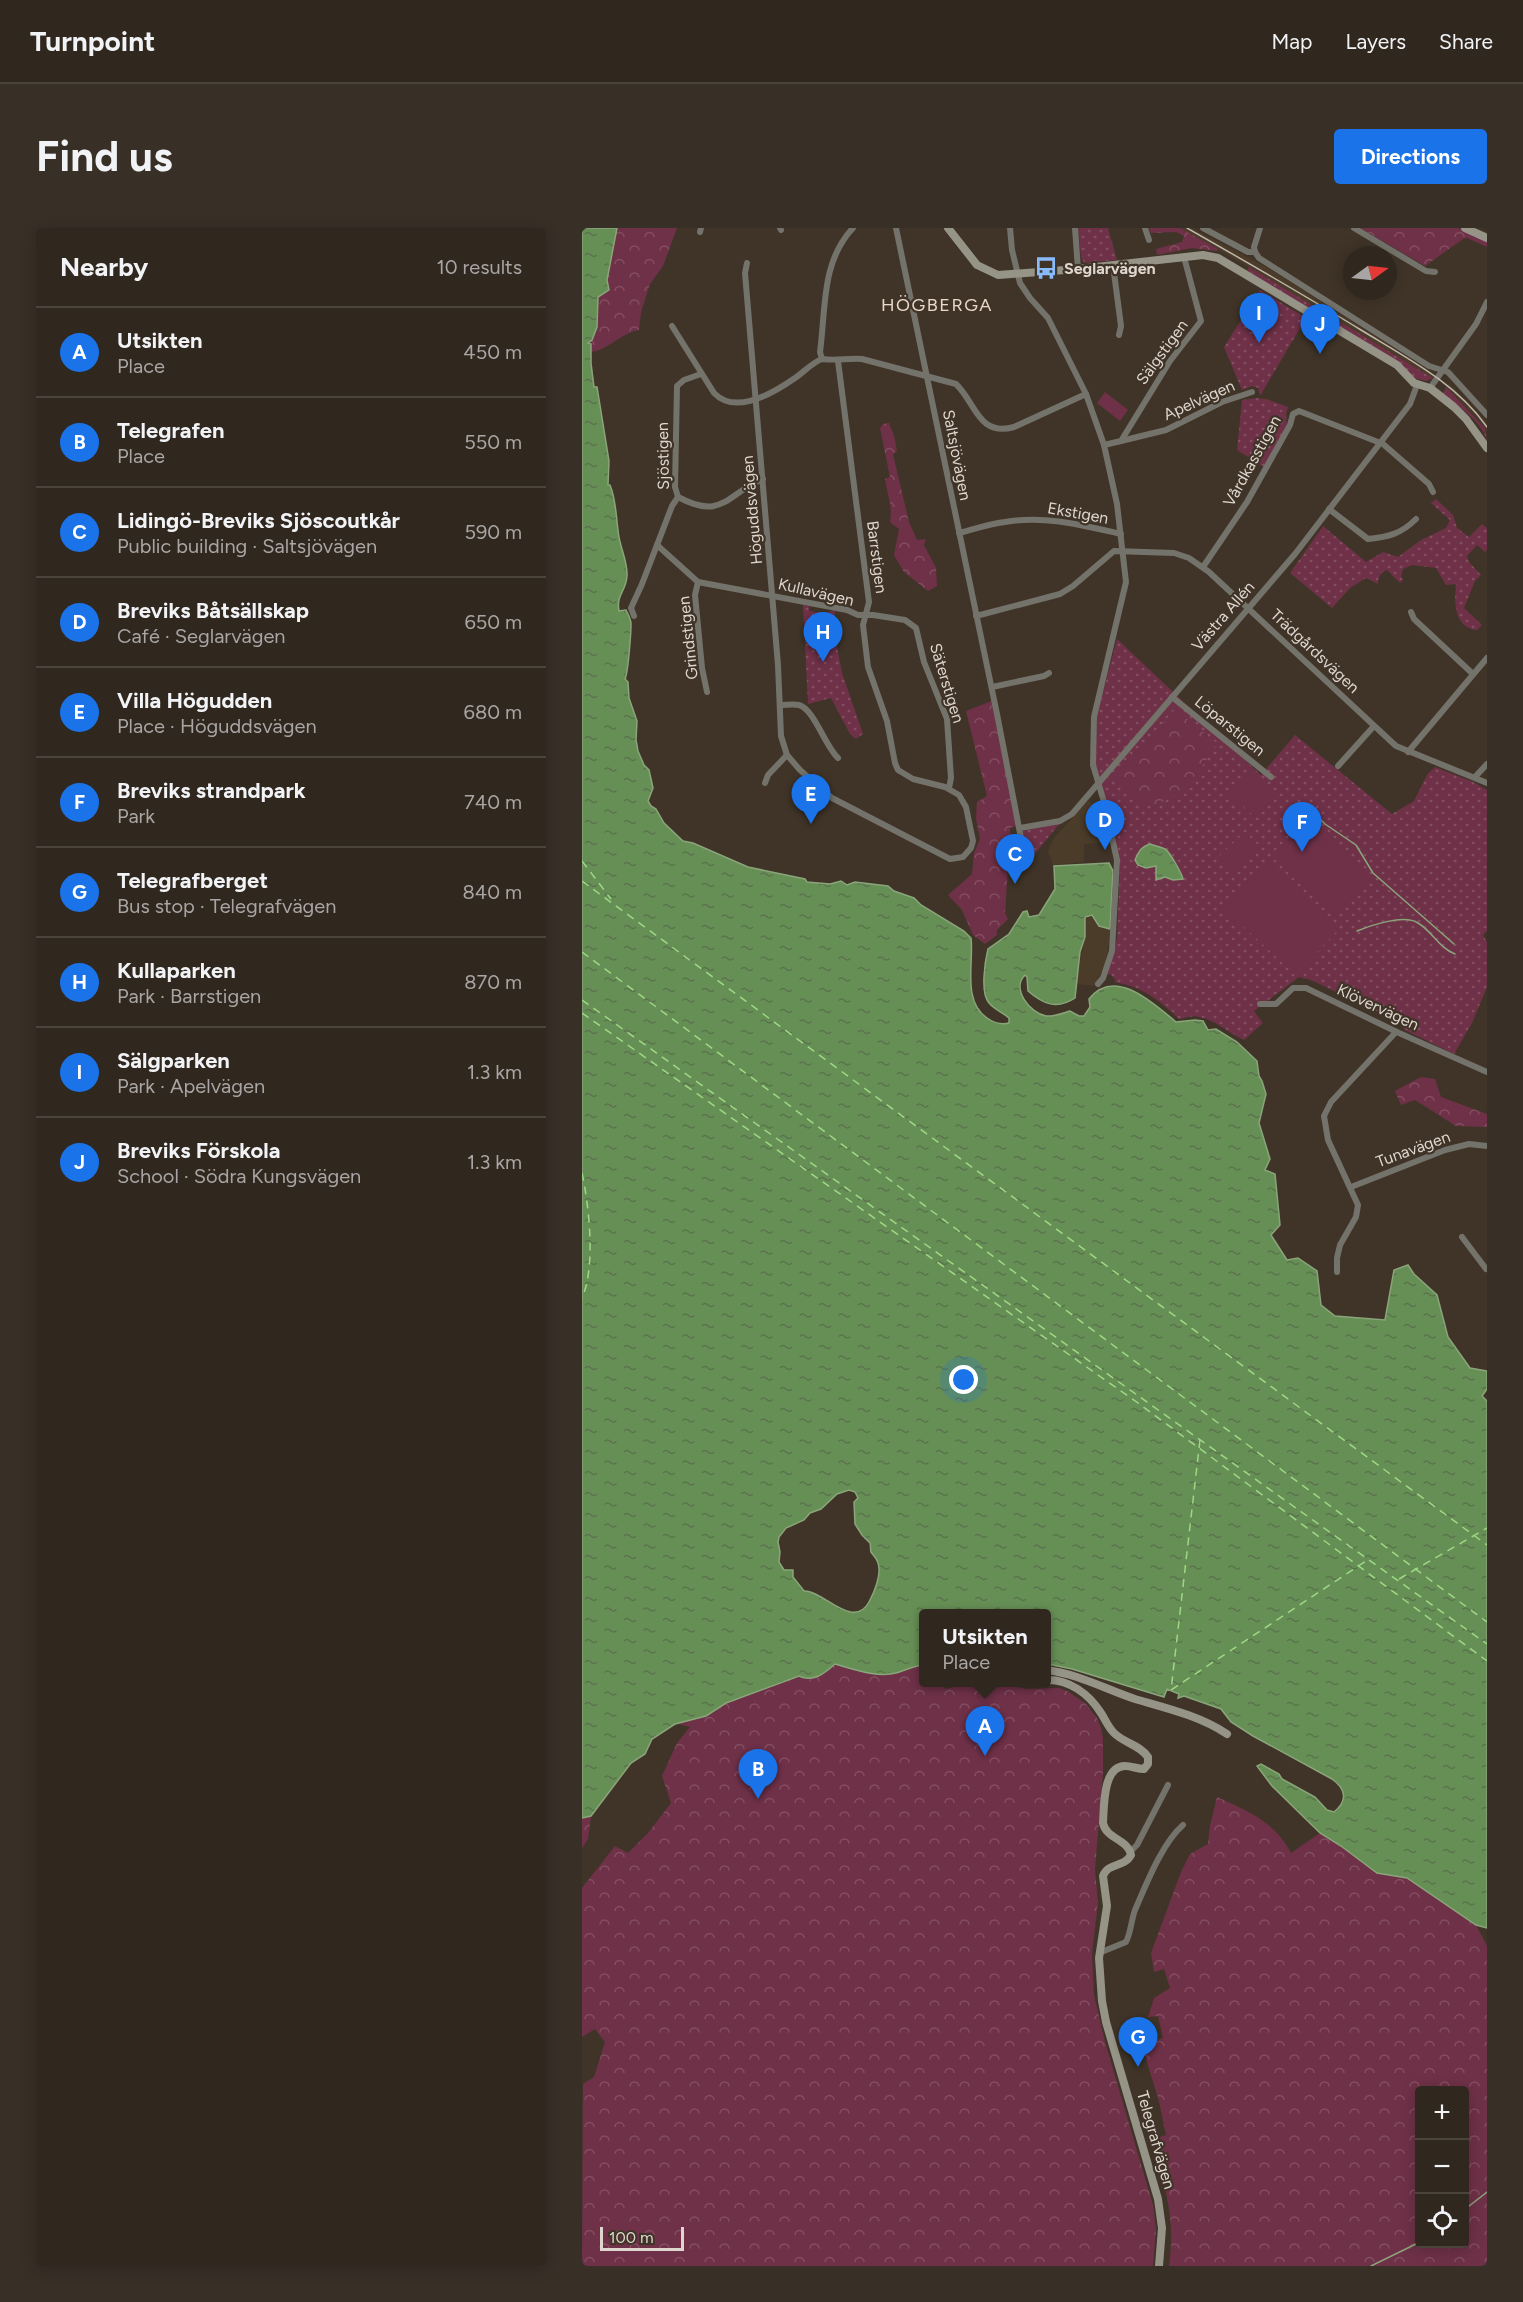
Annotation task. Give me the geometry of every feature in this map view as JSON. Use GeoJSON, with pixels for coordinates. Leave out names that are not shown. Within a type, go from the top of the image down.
{"type":"FeatureCollection","features":[{"type":"Feature","properties":{"kind":"street"},"geometry":{"type":"LineString","coordinates":[[822,359],[820,352],[830,266],[838,246],[853,228]]}},
{"type":"Feature","properties":{"kind":"street","name":"Saltsjövägen"},"geometry":{"type":"LineString","coordinates":[[896,228],[992,687],[1026,864]]}},
{"type":"Feature","properties":{"kind":"street"},"geometry":{"type":"LineString","coordinates":[[948,228],[973,261],[981,268],[998,275],[1113,266],[1184,257],[1211,256],[1226,261],[1397,365],[1417,385],[1430,388],[1466,419],[1487,448]]}},
{"type":"Feature","properties":{"kind":"street"},"geometry":{"type":"LineString","coordinates":[[1010,228],[1017,274],[1024,290],[1048,318],[1086,394],[1104,445],[1114,486],[1123,550],[1126,582],[1124,599],[1094,717],[1093,765],[1115,851],[1117,875],[1112,951],[1103,978],[1098,984]]}},
{"type":"Feature","properties":{"kind":"street"},"geometry":{"type":"LineString","coordinates":[[1075,228],[1078,269]]}},
{"type":"Feature","properties":{"kind":"street"},"geometry":{"type":"LineString","coordinates":[[1145,228],[1149,240]]}},
{"type":"Feature","properties":{"kind":"street"},"geometry":{"type":"LineString","coordinates":[[1203,228],[1248,252],[1255,252]]}},
{"type":"Feature","properties":{"kind":"street"},"geometry":{"type":"LineString","coordinates":[[1260,228],[1254,247],[1259,258],[1429,366],[1444,369],[1487,415]]}},
{"type":"Feature","properties":{"kind":"street"},"geometry":{"type":"LineString","coordinates":[[1354,228],[1426,271],[1436,272]]}},
{"type":"Feature","properties":{"kind":"street"},"geometry":{"type":"LineString","coordinates":[[1465,228],[1487,238]]}},
{"type":"Feature","properties":{"kind":"street","name":"Sälgstigen"},"geometry":{"type":"LineString","coordinates":[[1121,441],[1170,361],[1201,321],[1184,257]]}},
{"type":"Feature","properties":{"kind":"street","name":"Höguddsvägen"},"geometry":{"type":"LineString","coordinates":[[747,263],[745,273],[773,596],[781,736],[787,754]]}},
{"type":"Feature","properties":{"kind":"street"},"geometry":{"type":"LineString","coordinates":[[1113,266],[1121,326],[1119,335]]}},
{"type":"Feature","properties":{"kind":"street"},"geometry":{"type":"LineString","coordinates":[[1430,388],[1476,324],[1487,302]]}},
{"type":"Feature","properties":{"kind":"street"},"geometry":{"type":"LineString","coordinates":[[672,326],[718,398],[734,402],[757,400],[822,359],[838,361],[862,359],[956,384],[986,424],[993,428],[1006,430],[1086,394]]}},
{"type":"Feature","properties":{"kind":"street","name":"Barrstigen"},"geometry":{"type":"LineString","coordinates":[[838,361],[869,602],[863,625],[868,668],[887,721],[898,770],[913,779],[949,788]]}},
{"type":"Feature","properties":{"kind":"street","name":"Sjöstigen"},"geometry":{"type":"LineString","coordinates":[[634,616],[631,608],[672,506],[678,497],[675,488],[676,386],[684,380],[702,374]]}},
{"type":"Feature","properties":{"kind":"street","name":"Västra Allén"},"geometry":{"type":"LineString","coordinates":[[1020,828],[1065,819],[1072,814],[1295,554],[1378,442],[1410,404],[1417,385]]}},
{"type":"Feature","properties":{"kind":"street","name":"Apelvägen"},"geometry":{"type":"LineString","coordinates":[[1121,441],[1166,430],[1222,402],[1252,393]]}},
{"type":"Feature","properties":{"kind":"street","name":"Vårdkasstigen"},"geometry":{"type":"LineString","coordinates":[[1203,567],[1247,502],[1290,425],[1293,414],[1299,411],[1383,444],[1429,484],[1433,492]]}},
{"type":"Feature","properties":{"kind":"street"},"geometry":{"type":"LineString","coordinates":[[1104,445],[1121,441]]}},
{"type":"Feature","properties":{"kind":"street"},"geometry":{"type":"LineString","coordinates":[[678,497],[702,507],[714,507],[725,503],[763,479]]}},
{"type":"Feature","properties":{"kind":"street"},"geometry":{"type":"LineString","coordinates":[[1329,509],[1368,539],[1389,537],[1400,532],[1416,519]]}},
{"type":"Feature","properties":{"kind":"street","name":"Ekstigen"},"geometry":{"type":"LineString","coordinates":[[959,533],[1005,522],[1042,519],[1121,534]]}},
{"type":"Feature","properties":{"kind":"street"},"geometry":{"type":"LineString","coordinates":[[657,545],[698,582]]}},
{"type":"Feature","properties":{"kind":"street"},"geometry":{"type":"LineString","coordinates":[[976,616],[1060,594],[1073,586],[1114,551],[1123,550]]}},
{"type":"Feature","properties":{"kind":"street","name":"Trädgårdsvägen"},"geometry":{"type":"LineString","coordinates":[[1123,550],[1174,553],[1189,558],[1203,567],[1396,746],[1487,783]]}},
{"type":"Feature","properties":{"kind":"street","name":"Kullavägen"},"geometry":{"type":"LineString","coordinates":[[698,582],[846,610],[858,615],[905,620],[912,623]]}},
{"type":"Feature","properties":{"kind":"street","name":"Grindstigen"},"geometry":{"type":"LineString","coordinates":[[698,582],[695,595],[702,668],[707,692]]}},
{"type":"Feature","properties":{"kind":"street"},"geometry":{"type":"LineString","coordinates":[[1411,612],[1423,627],[1473,674]]}},
{"type":"Feature","properties":{"kind":"street","name":"Säterstigen"},"geometry":{"type":"LineString","coordinates":[[912,623],[916,628],[924,662],[947,719],[951,778],[949,788]]}},
{"type":"Feature","properties":{"kind":"street"},"geometry":{"type":"LineString","coordinates":[[1408,752],[1487,658]]}},
{"type":"Feature","properties":{"kind":"street"},"geometry":{"type":"LineString","coordinates":[[992,687],[1049,673]]}},
{"type":"Feature","properties":{"kind":"street","name":"Löparstigen"},"geometry":{"type":"LineString","coordinates":[[1172,697],[1271,777]]}},
{"type":"Feature","properties":{"kind":"street"},"geometry":{"type":"LineString","coordinates":[[780,705],[799,705],[808,709],[831,752],[838,758]]}},
{"type":"Feature","properties":{"kind":"street"},"geometry":{"type":"LineString","coordinates":[[1338,766],[1374,726]]}},
{"type":"Feature","properties":{"kind":"street"},"geometry":{"type":"LineString","coordinates":[[765,783],[768,775],[787,754],[818,788],[832,798],[929,849],[950,859],[957,859],[967,854],[972,841],[966,807],[959,795],[949,788]]}},
{"type":"Feature","properties":{"kind":"street"},"geometry":{"type":"LineString","coordinates":[[1474,777],[1487,764]]}},
{"type":"Feature","properties":{"kind":"street","name":"Klövervägen"},"geometry":{"type":"LineString","coordinates":[[1260,1004],[1276,1004],[1293,988],[1306,988],[1396,1032],[1487,1072]]}},
{"type":"Feature","properties":{"kind":"street"},"geometry":{"type":"LineString","coordinates":[[1337,1272],[1340,1245],[1358,1211],[1357,1200],[1328,1140],[1324,1124],[1326,1112],[1331,1102],[1396,1032]]}},
{"type":"Feature","properties":{"kind":"street","name":"Tunavägen"},"geometry":{"type":"LineString","coordinates":[[1351,1187],[1445,1150],[1469,1144],[1487,1146]]}},
{"type":"Feature","properties":{"kind":"street"},"geometry":{"type":"LineString","coordinates":[[1462,1237],[1486,1270]]}},
{"type":"Feature","properties":{"kind":"street"},"geometry":{"type":"LineString","coordinates":[[1051,1671],[1075,1675],[1215,1726],[1227,1734]]}},
{"type":"Feature","properties":{"kind":"street"},"geometry":{"type":"LineString","coordinates":[[1051,1680],[1065,1682],[1083,1693],[1098,1708],[1114,1733],[1143,1751],[1148,1757],[1148,1764],[1144,1769],[1120,1767],[1108,1778],[1104,1829],[1124,1843],[1130,1852],[1137,1845],[1168,1785]]}},
{"type":"Feature","properties":{"kind":"street"},"geometry":{"type":"LineString","coordinates":[[1099,1953],[1126,1942],[1134,1912],[1148,1882],[1171,1838],[1183,1825]]}},
{"type":"Feature","properties":{"kind":"street","name":"Telegrafvägen"},"geometry":{"type":"LineString","coordinates":[[1130,1852],[1126,1862],[1112,1866],[1105,1871],[1103,1876],[1107,1906],[1099,1953],[1102,2001],[1106,2022],[1158,2199],[1162,2228],[1159,2266]]}},
{"type":"Feature","properties":{"kind":"shaded area"},"geometry":{"type":"Polygon","coordinates":[[[1180,228],[1192,228],[1266,267],[1435,374],[1433,378],[1252,269],[1180,228]]]}},
{"type":"Feature","properties":{"kind":"shaded area"},"geometry":{"type":"Polygon","coordinates":[[[1448,383],[1482,417],[1487,424],[1487,432],[1478,419],[1446,387],[1448,383]]]}},
{"type":"Feature","properties":{"kind":"shaded area"},"geometry":{"type":"Polygon","coordinates":[[[1088,801],[1096,806],[1102,803],[1110,842],[1084,844],[1084,862],[1053,865],[1048,851],[1054,838],[1088,801]]]}},
{"type":"Feature","properties":{"kind":"shaded area"},"geometry":{"type":"Polygon","coordinates":[[[1092,914],[1102,928],[1112,929],[1105,964],[1094,986],[1076,984],[1085,937],[1084,919],[1092,914]]]}},
{"type":"Feature","properties":{"kind":"green space"},"geometry":{"type":"Polygon","coordinates":[[[617,228],[677,228],[663,266],[650,284],[641,312],[639,330],[591,352],[591,344],[588,342],[598,297],[609,290],[607,280],[617,228]]]}},
{"type":"Feature","properties":{"kind":"green space"},"geometry":{"type":"Polygon","coordinates":[[[1078,228],[1108,228],[1117,260],[1084,263],[1081,257],[1078,228]]]}},
{"type":"Feature","properties":{"kind":"green space"},"geometry":{"type":"Polygon","coordinates":[[[1149,228],[1180,228],[1218,249],[1217,251],[1192,248],[1157,255],[1156,249],[1182,242],[1184,236],[1176,232],[1151,233],[1149,228]]]}},
{"type":"Feature","properties":{"kind":"green space"},"geometry":{"type":"Polygon","coordinates":[[[1360,228],[1458,228],[1487,241],[1487,247],[1467,238],[1463,239],[1425,266],[1397,250],[1397,246],[1391,246],[1360,228]]]}},
{"type":"Feature","properties":{"kind":"green space"},"geometry":{"type":"Polygon","coordinates":[[[1249,267],[1433,378],[1426,381],[1414,378],[1247,270],[1249,267]]]}},
{"type":"Feature","properties":{"kind":"green space"},"geometry":{"type":"Polygon","coordinates":[[[1260,290],[1306,318],[1260,396],[1258,388],[1252,386],[1242,390],[1224,347],[1260,290]]]}},
{"type":"Feature","properties":{"kind":"green space"},"geometry":{"type":"Polygon","coordinates":[[[1446,387],[1485,428],[1487,440],[1474,420],[1443,394],[1446,387]]]}},
{"type":"Feature","properties":{"kind":"green space"},"geometry":{"type":"Polygon","coordinates":[[[1105,392],[1128,410],[1120,421],[1097,403],[1105,392]]]}},
{"type":"Feature","properties":{"kind":"green space"},"geometry":{"type":"Polygon","coordinates":[[[1257,398],[1288,407],[1287,427],[1264,467],[1237,450],[1242,400],[1257,398]]]}},
{"type":"Feature","properties":{"kind":"green space"},"geometry":{"type":"Polygon","coordinates":[[[889,423],[894,436],[897,451],[893,454],[909,522],[917,540],[926,539],[924,545],[936,568],[937,586],[928,591],[904,572],[894,555],[899,529],[890,522],[890,505],[885,479],[890,477],[880,428],[883,424],[889,423]]]}},
{"type":"Feature","properties":{"kind":"green space"},"geometry":{"type":"Polygon","coordinates":[[[1436,499],[1453,515],[1457,528],[1469,537],[1482,524],[1487,528],[1487,550],[1485,552],[1477,545],[1467,556],[1469,562],[1481,575],[1475,581],[1464,608],[1482,625],[1477,630],[1469,628],[1460,619],[1455,598],[1456,584],[1446,585],[1436,568],[1412,565],[1403,569],[1401,576],[1403,580],[1400,583],[1387,570],[1380,575],[1378,584],[1366,578],[1350,588],[1332,608],[1290,573],[1323,526],[1366,562],[1383,552],[1398,557],[1421,540],[1446,528],[1450,520],[1431,503],[1436,499]]]}},
{"type":"Feature","properties":{"kind":"green space"},"geometry":{"type":"Polygon","coordinates":[[[803,605],[809,606],[809,611],[828,614],[829,611],[835,611],[835,615],[831,616],[842,673],[863,734],[856,739],[850,734],[831,698],[808,704],[803,605]]]}},
{"type":"Feature","properties":{"kind":"green space"},"geometry":{"type":"Polygon","coordinates":[[[826,617],[831,648],[816,650],[811,620],[826,617]]]}},
{"type":"Feature","properties":{"kind":"green space"},"geometry":{"type":"Polygon","coordinates":[[[1117,639],[1261,775],[1295,735],[1392,814],[1414,801],[1427,775],[1435,767],[1487,790],[1487,931],[1483,935],[1487,942],[1487,987],[1472,1023],[1454,1054],[1405,1030],[1397,1021],[1311,980],[1299,977],[1254,1011],[1263,1023],[1244,1040],[1205,1018],[1194,1016],[1179,1019],[1150,995],[1114,982],[1116,980],[1110,974],[1107,975],[1117,939],[1120,866],[1115,838],[1095,767],[1097,715],[1117,639]]]}},
{"type":"Feature","properties":{"kind":"green space"},"geometry":{"type":"Polygon","coordinates":[[[992,701],[1016,826],[1010,828],[1014,854],[1008,867],[1005,913],[1008,919],[997,930],[997,935],[985,944],[973,935],[962,910],[948,895],[972,874],[974,853],[980,839],[976,819],[977,802],[987,796],[966,711],[992,701]]]}},
{"type":"Feature","properties":{"kind":"green space"},"geometry":{"type":"Polygon","coordinates":[[[1175,709],[1218,744],[1188,784],[1179,792],[1157,804],[1145,806],[1115,779],[1175,709]]]}},
{"type":"Feature","properties":{"kind":"green space"},"geometry":{"type":"Polygon","coordinates":[[[1250,772],[1261,783],[1241,805],[1230,795],[1250,772]]]}},
{"type":"Feature","properties":{"kind":"green space"},"geometry":{"type":"Polygon","coordinates":[[[1264,784],[1275,794],[1255,817],[1244,807],[1264,784]]]}},
{"type":"Feature","properties":{"kind":"green space"},"geometry":{"type":"Polygon","coordinates":[[[1307,820],[1368,879],[1333,916],[1272,857],[1307,820]]]}},
{"type":"Feature","properties":{"kind":"green space"},"geometry":{"type":"Polygon","coordinates":[[[1060,823],[1033,856],[1027,858],[1023,831],[1060,823]]]}},
{"type":"Feature","properties":{"kind":"green space"},"geometry":{"type":"Polygon","coordinates":[[[1245,832],[1261,848],[1232,876],[1216,859],[1245,832]]]}},
{"type":"Feature","properties":{"kind":"green space"},"geometry":{"type":"Polygon","coordinates":[[[1267,863],[1338,930],[1295,975],[1224,908],[1267,863]]]}},
{"type":"Feature","properties":{"kind":"green space"},"geometry":{"type":"Polygon","coordinates":[[[1421,1077],[1435,1079],[1441,1097],[1487,1114],[1487,1127],[1456,1126],[1415,1100],[1401,1105],[1395,1091],[1421,1077]]]}},
{"type":"Feature","properties":{"kind":"green space"},"geometry":{"type":"Polygon","coordinates":[[[835,1664],[881,1674],[896,1673],[919,1666],[919,1687],[944,1687],[945,1689],[955,1687],[1059,1688],[1086,1704],[1097,1718],[1103,1738],[1103,1773],[1095,1869],[1098,1903],[1092,1953],[1094,1995],[1105,2042],[1153,2205],[1156,2229],[1153,2266],[582,2266],[583,2084],[594,2077],[605,2042],[595,2029],[582,2037],[582,1888],[615,1846],[628,1853],[648,1833],[671,1803],[662,1776],[677,1743],[690,1727],[675,1723],[706,1716],[726,1703],[799,1676],[805,1679],[835,1664]]]}},
{"type":"Feature","properties":{"kind":"green space"},"geometry":{"type":"Polygon","coordinates":[[[1217,1797],[1269,1825],[1291,1853],[1320,1833],[1377,1873],[1407,1878],[1476,1925],[1487,1946],[1487,2266],[1169,2266],[1171,2232],[1168,2202],[1151,2140],[1166,2135],[1159,2101],[1141,2043],[1163,2038],[1158,2016],[1148,2017],[1154,1998],[1170,1988],[1164,1969],[1154,1972],[1151,1953],[1190,1854],[1208,1844],[1217,1797]]]}},
{"type":"Feature","properties":{"kind":"green space"},"geometry":{"type":"Polygon","coordinates":[[[591,1816],[588,1839],[582,1848],[582,1818],[591,1816]]]}},
{"type":"Feature","properties":{"kind":"water"},"geometry":{"type":"Polygon","coordinates":[[[582,228],[617,228],[607,280],[609,290],[598,297],[597,327],[592,340],[588,343],[591,344],[594,387],[597,387],[609,461],[608,485],[614,496],[619,536],[627,570],[618,605],[619,611],[626,610],[631,622],[625,679],[628,682],[629,698],[637,721],[638,751],[644,765],[649,770],[653,788],[648,801],[651,806],[656,809],[664,823],[683,841],[693,843],[748,867],[805,879],[807,882],[830,884],[841,881],[847,885],[855,882],[888,886],[894,891],[914,898],[971,938],[971,981],[974,1002],[987,1018],[1000,1024],[1009,1023],[1009,1018],[993,1007],[986,998],[984,985],[988,949],[1009,934],[1023,912],[1027,911],[1029,917],[1039,915],[1055,889],[1054,866],[1109,863],[1113,871],[1110,929],[1099,926],[1092,915],[1085,917],[1085,937],[1080,952],[1075,998],[1062,1004],[1045,1002],[1028,991],[1025,975],[1020,987],[1024,1000],[1034,1010],[1046,1016],[1070,1011],[1084,1016],[1090,1007],[1089,999],[1099,990],[1110,986],[1122,987],[1146,998],[1176,1022],[1203,1021],[1208,1030],[1216,1029],[1237,1042],[1257,1061],[1259,1076],[1266,1094],[1259,1123],[1270,1159],[1265,1170],[1275,1174],[1280,1225],[1271,1235],[1287,1260],[1298,1258],[1317,1271],[1321,1305],[1335,1316],[1385,1320],[1394,1270],[1408,1265],[1414,1274],[1437,1295],[1448,1337],[1470,1368],[1487,1371],[1487,1389],[1482,1396],[1487,1401],[1487,1928],[1476,1925],[1407,1878],[1377,1873],[1320,1833],[1272,1786],[1257,1766],[1261,1764],[1279,1774],[1282,1779],[1315,1797],[1327,1810],[1334,1812],[1342,1804],[1344,1795],[1337,1783],[1231,1722],[1221,1709],[1184,1696],[1178,1698],[1179,1694],[1167,1689],[1164,1697],[1051,1665],[1051,1609],[919,1609],[919,1666],[896,1673],[881,1674],[835,1664],[814,1678],[799,1676],[726,1703],[706,1716],[675,1724],[652,1739],[645,1754],[631,1763],[591,1816],[582,1818],[582,228]],[[849,1490],[837,1494],[821,1509],[786,1528],[778,1542],[779,1562],[784,1570],[793,1570],[793,1577],[804,1591],[812,1592],[846,1611],[855,1612],[862,1610],[869,1602],[879,1572],[870,1543],[855,1524],[854,1502],[858,1498],[855,1492],[849,1490]]]}},
{"type":"Feature","properties":{"kind":"water"},"geometry":{"type":"Polygon","coordinates":[[[1150,844],[1167,851],[1176,863],[1183,879],[1173,880],[1165,877],[1156,880],[1156,866],[1146,868],[1138,865],[1135,860],[1138,854],[1142,848],[1150,844]]]}},
{"type":"Feature","properties":{"kind":"waterway"},"geometry":{"type":"LineString","coordinates":[[1310,809],[1325,824],[1356,845],[1373,873],[1454,944]]}},
{"type":"Feature","properties":{"kind":"waterway"},"geometry":{"type":"LineString","coordinates":[[1357,931],[1388,921],[1412,921],[1423,926],[1444,948],[1455,954]]}},
{"type":"Feature","properties":{"kind":"waterway"},"geometry":{"type":"LineString","coordinates":[[1469,2206],[1487,2192]]}},
{"type":"Feature","properties":{"kind":"waterway"},"geometry":{"type":"LineString","coordinates":[[1371,2266],[1415,2244]]}},
{"type":"Feature","properties":{"kind":"ferry route"},"geometry":{"type":"LineString","coordinates":[[582,861],[611,899]]}},
{"type":"Feature","properties":{"kind":"ferry route"},"geometry":{"type":"LineString","coordinates":[[582,881],[1487,1545]]}},
{"type":"Feature","properties":{"kind":"ferry route"},"geometry":{"type":"LineString","coordinates":[[582,952],[1487,1622]]}},
{"type":"Feature","properties":{"kind":"ferry route"},"geometry":{"type":"LineString","coordinates":[[582,1000],[1487,1644]]}},
{"type":"Feature","properties":{"kind":"ferry route"},"geometry":{"type":"LineString","coordinates":[[582,1013],[1138,1403],[1487,1661]]}},
{"type":"Feature","properties":{"kind":"ferry route"},"geometry":{"type":"LineString","coordinates":[[582,1173],[590,1236],[589,1270],[582,1298]]}},
{"type":"Feature","properties":{"kind":"ferry route"},"geometry":{"type":"LineString","coordinates":[[1200,1440],[1171,1690],[1369,1559]]}},
{"type":"Feature","properties":{"kind":"ferry route"},"geometry":{"type":"LineString","coordinates":[[1399,1579],[1487,1528]]}},
{"type":"Feature","properties":{"kind":"tram line"},"geometry":{"type":"LineString","coordinates":[[1187,228],[1430,372],[1461,397],[1487,427]]}},
{"type":"Feature","properties":{"kind":"place","name":"Seglarvägen"},"geometry":{"type":"Point","coordinates":[1046,268]}},
{"type":"Feature","properties":{"kind":"place","name":"Sälgparken"},"geometry":{"type":"Point","coordinates":[1259,343]}},
{"type":"Feature","properties":{"kind":"place","name":"Breviks Förskola"},"geometry":{"type":"Point","coordinates":[1320,354]}},
{"type":"Feature","properties":{"kind":"place","name":"Kullaparken"},"geometry":{"type":"Point","coordinates":[823,662]}},
{"type":"Feature","properties":{"kind":"place","name":"Villa Högudden"},"geometry":{"type":"Point","coordinates":[811,824]}},
{"type":"Feature","properties":{"kind":"place","name":"Breviks Båtsällskap"},"geometry":{"type":"Point","coordinates":[1105,850]}},
{"type":"Feature","properties":{"kind":"place","name":"Breviks strandpark"},"geometry":{"type":"Point","coordinates":[1302,852]}},
{"type":"Feature","properties":{"kind":"place","name":"Lidingö-Breviks Sjöscoutkår"},"geometry":{"type":"Point","coordinates":[1015,884]}},
{"type":"Feature","properties":{"kind":"place","name":"Utsikten"},"geometry":{"type":"Point","coordinates":[985,1756]}},
{"type":"Feature","properties":{"kind":"place","name":"Telegrafen"},"geometry":{"type":"Point","coordinates":[758,1799]}},
{"type":"Feature","properties":{"kind":"place","name":"Telegrafberget"},"geometry":{"type":"Point","coordinates":[1138,2067]}},
{"type":"Feature","properties":{"kind":"district","name":"HÖGBERGA"},"geometry":{"type":"Point","coordinates":[937,305]}}]}
